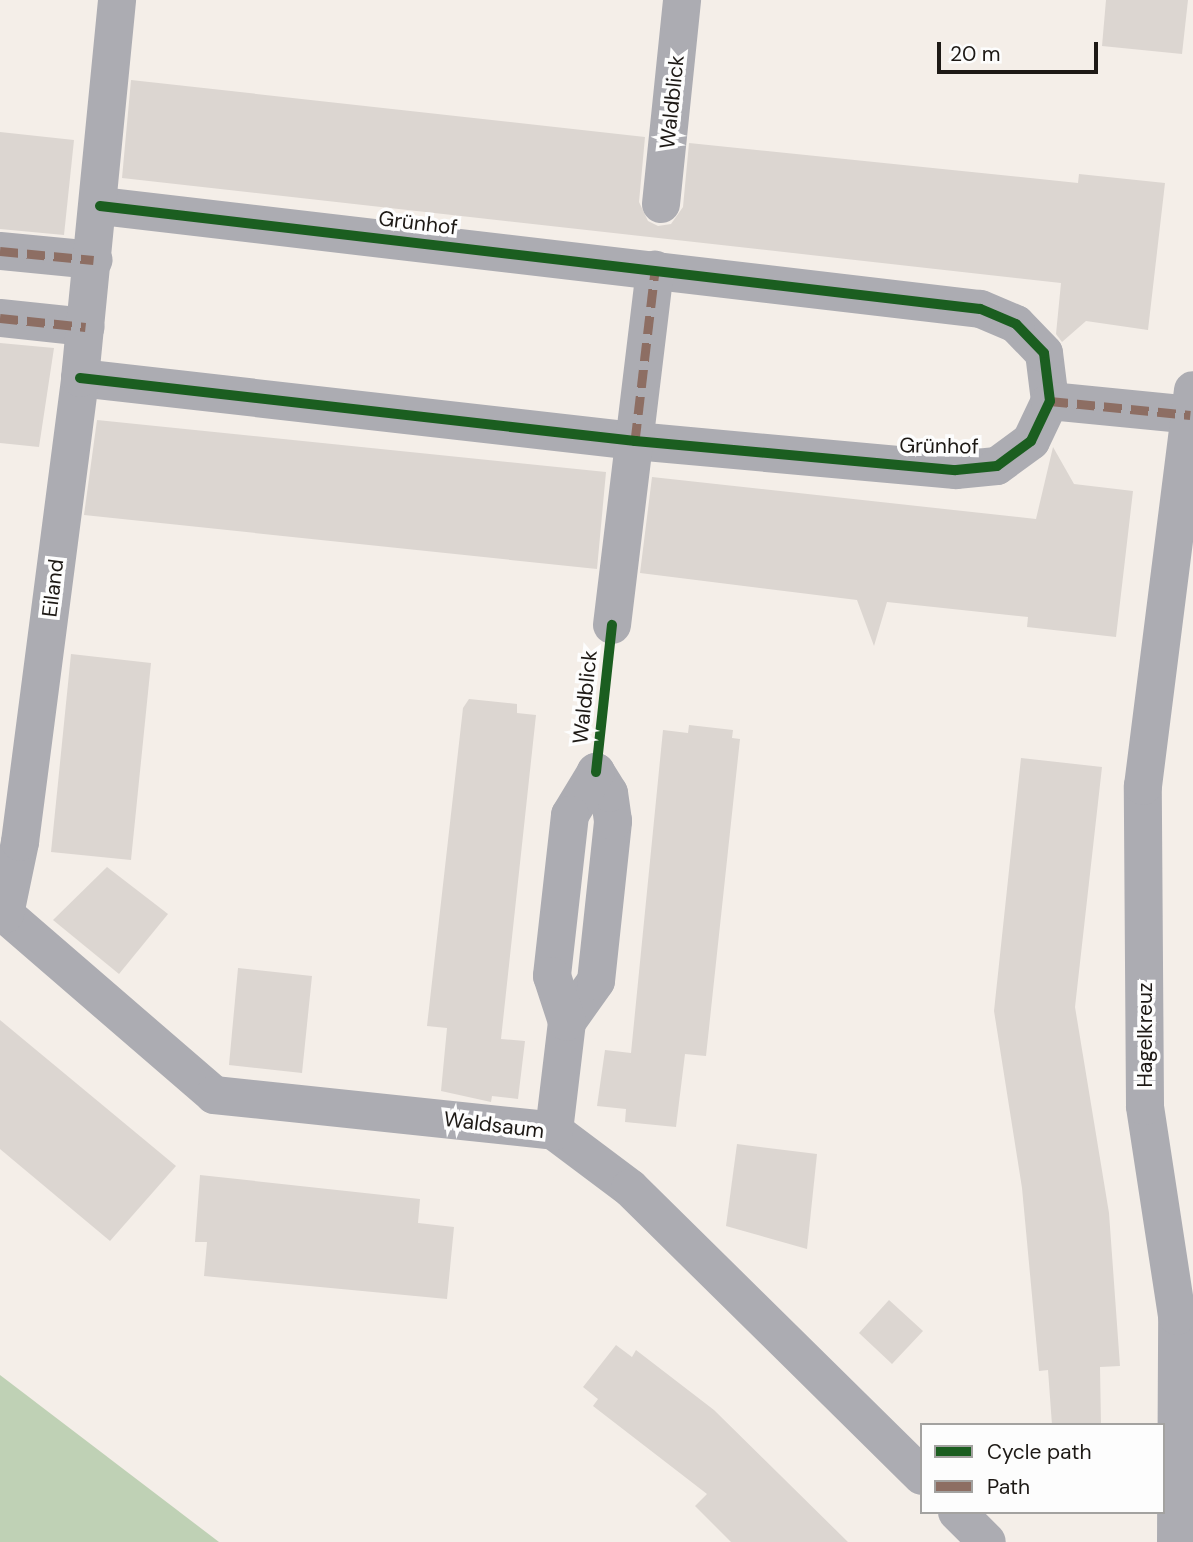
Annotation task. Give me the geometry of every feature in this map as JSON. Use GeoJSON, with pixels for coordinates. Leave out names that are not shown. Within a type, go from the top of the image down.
{"type":"FeatureCollection","features":[{"type":"Feature","properties":{"kind":"street"},"geometry":{"type":"LineString","coordinates":[[0,251],[94,260],[117,0]]}},
{"type":"Feature","properties":{"kind":"street","name":"Waldblick"},"geometry":{"type":"LineString","coordinates":[[661,204],[682,0]]}},
{"type":"Feature","properties":{"kind":"street","name":"Grünhof"},"geometry":{"type":"LineString","coordinates":[[80,378],[635,441],[956,470],[997,466],[1031,440],[1050,401],[1044,353],[1016,324],[980,309],[100,206]]}},
{"type":"Feature","properties":{"kind":"street","name":"Eiland"},"geometry":{"type":"LineString","coordinates":[[2,912],[20,842],[94,260]]}},
{"type":"Feature","properties":{"kind":"street"},"geometry":{"type":"LineString","coordinates":[[635,441],[655,270]]}},
{"type":"Feature","properties":{"kind":"street"},"geometry":{"type":"LineString","coordinates":[[0,318],[86,327]]}},
{"type":"Feature","properties":{"kind":"street"},"geometry":{"type":"LineString","coordinates":[[1050,401],[1192,407]]}},
{"type":"Feature","properties":{"kind":"street","name":"Hagelkreuz"},"geometry":{"type":"LineString","coordinates":[[1176,1542],[1177,1316],[1145,1106],[1143,786],[1184,528],[1192,407]]}},
{"type":"Feature","properties":{"kind":"street","name":"Waldblick"},"geometry":{"type":"LineString","coordinates":[[612,625],[635,441]]}},
{"type":"Feature","properties":{"kind":"street","name":"Waldblick"},"geometry":{"type":"LineString","coordinates":[[554,1131],[567,1022],[552,976],[570,815],[596,772],[609,793],[614,821],[596,981],[567,1022]]}},
{"type":"Feature","properties":{"kind":"street","name":"Waldsaum"},"geometry":{"type":"LineString","coordinates":[[2,912],[214,1095],[554,1131],[630,1188],[920,1474]]}},
{"type":"Feature","properties":{"kind":"street"},"geometry":{"type":"LineString","coordinates":[[959,1514],[987,1542]]}},
{"type":"Feature","properties":{"kind":"green space"},"geometry":{"type":"Polygon","coordinates":[[[0,1375],[219,1542],[0,1542],[0,1375]]]}},
{"type":"Feature","properties":{"kind":"building"},"geometry":{"type":"Polygon","coordinates":[[[1106,0],[1188,0],[1182,54],[1102,46],[1106,0]]]}},
{"type":"Feature","properties":{"kind":"building"},"geometry":{"type":"Polygon","coordinates":[[[131,80],[645,137],[639,202],[648,221],[658,226],[671,224],[683,207],[689,143],[1078,183],[1079,174],[1165,183],[1148,330],[1086,321],[1062,342],[1056,334],[1061,283],[122,178],[131,80]]]}},
{"type":"Feature","properties":{"kind":"building"},"geometry":{"type":"Polygon","coordinates":[[[0,132],[74,140],[64,235],[0,229],[0,132]]]}},
{"type":"Feature","properties":{"kind":"building"},"geometry":{"type":"Polygon","coordinates":[[[0,343],[54,348],[39,447],[0,443],[0,343]]]}},
{"type":"Feature","properties":{"kind":"building"},"geometry":{"type":"Polygon","coordinates":[[[97,420],[606,472],[597,569],[84,515],[97,420]]]}},
{"type":"Feature","properties":{"kind":"building"},"geometry":{"type":"Polygon","coordinates":[[[1053,447],[1074,484],[1133,491],[1116,637],[1027,627],[1028,617],[887,602],[874,646],[857,600],[640,573],[652,477],[1036,519],[1053,447]]]}},
{"type":"Feature","properties":{"kind":"building"},"geometry":{"type":"Polygon","coordinates":[[[71,654],[151,663],[131,860],[51,852],[71,654]]]}},
{"type":"Feature","properties":{"kind":"building"},"geometry":{"type":"Polygon","coordinates":[[[469,699],[517,704],[517,713],[536,715],[501,1039],[525,1041],[518,1099],[492,1096],[491,1102],[441,1091],[447,1028],[427,1026],[463,708],[469,699]]]}},
{"type":"Feature","properties":{"kind":"building"},"geometry":{"type":"Polygon","coordinates":[[[689,725],[733,730],[732,738],[740,739],[706,1056],[685,1054],[676,1127],[625,1122],[626,1109],[597,1106],[605,1050],[631,1053],[663,730],[688,733],[689,725]]]}},
{"type":"Feature","properties":{"kind":"building"},"geometry":{"type":"Polygon","coordinates":[[[1021,758],[1102,767],[1075,1007],[1109,1213],[1120,1366],[1100,1367],[1101,1423],[1052,1423],[1048,1370],[1039,1371],[1022,1188],[994,1011],[1021,758]]]}},
{"type":"Feature","properties":{"kind":"building"},"geometry":{"type":"Polygon","coordinates":[[[107,867],[168,914],[119,974],[53,920],[107,867]]]}},
{"type":"Feature","properties":{"kind":"building"},"geometry":{"type":"Polygon","coordinates":[[[238,968],[312,976],[302,1073],[229,1065],[238,968]]]}},
{"type":"Feature","properties":{"kind":"building"},"geometry":{"type":"Polygon","coordinates":[[[0,1020],[176,1166],[110,1241],[0,1149],[0,1020]]]}},
{"type":"Feature","properties":{"kind":"building"},"geometry":{"type":"Polygon","coordinates":[[[737,1144],[817,1154],[807,1249],[726,1226],[737,1144]]]}},
{"type":"Feature","properties":{"kind":"building"},"geometry":{"type":"Polygon","coordinates":[[[200,1175],[420,1199],[418,1223],[454,1227],[447,1299],[204,1276],[207,1242],[195,1242],[200,1175]]]}},
{"type":"Feature","properties":{"kind":"building"},"geometry":{"type":"Polygon","coordinates":[[[889,1300],[923,1331],[892,1364],[859,1333],[889,1300]]]}},
{"type":"Feature","properties":{"kind":"building"},"geometry":{"type":"Polygon","coordinates":[[[616,1345],[632,1357],[636,1350],[714,1410],[848,1542],[731,1542],[695,1506],[707,1494],[593,1406],[598,1399],[583,1387],[616,1345]]]}},
{"type":"Feature","properties":{"kind":"marked path"},"geometry":{"type":"LineString","coordinates":[[0,251],[94,260]]}},
{"type":"Feature","properties":{"kind":"marked path"},"geometry":{"type":"LineString","coordinates":[[635,441],[655,270]]}},
{"type":"Feature","properties":{"kind":"marked path"},"geometry":{"type":"LineString","coordinates":[[0,318],[86,327]]}},
{"type":"Feature","properties":{"kind":"marked path"},"geometry":{"type":"LineString","coordinates":[[1050,401],[1190,415]]}},
{"type":"Feature","properties":{"kind":"cycle path"},"geometry":{"type":"LineString","coordinates":[[80,378],[635,441],[956,470],[997,466],[1031,441],[1050,401],[1044,353],[1016,324],[980,309],[100,206]]}},
{"type":"Feature","properties":{"kind":"cycle path"},"geometry":{"type":"LineString","coordinates":[[596,772],[612,625]]}}]}
